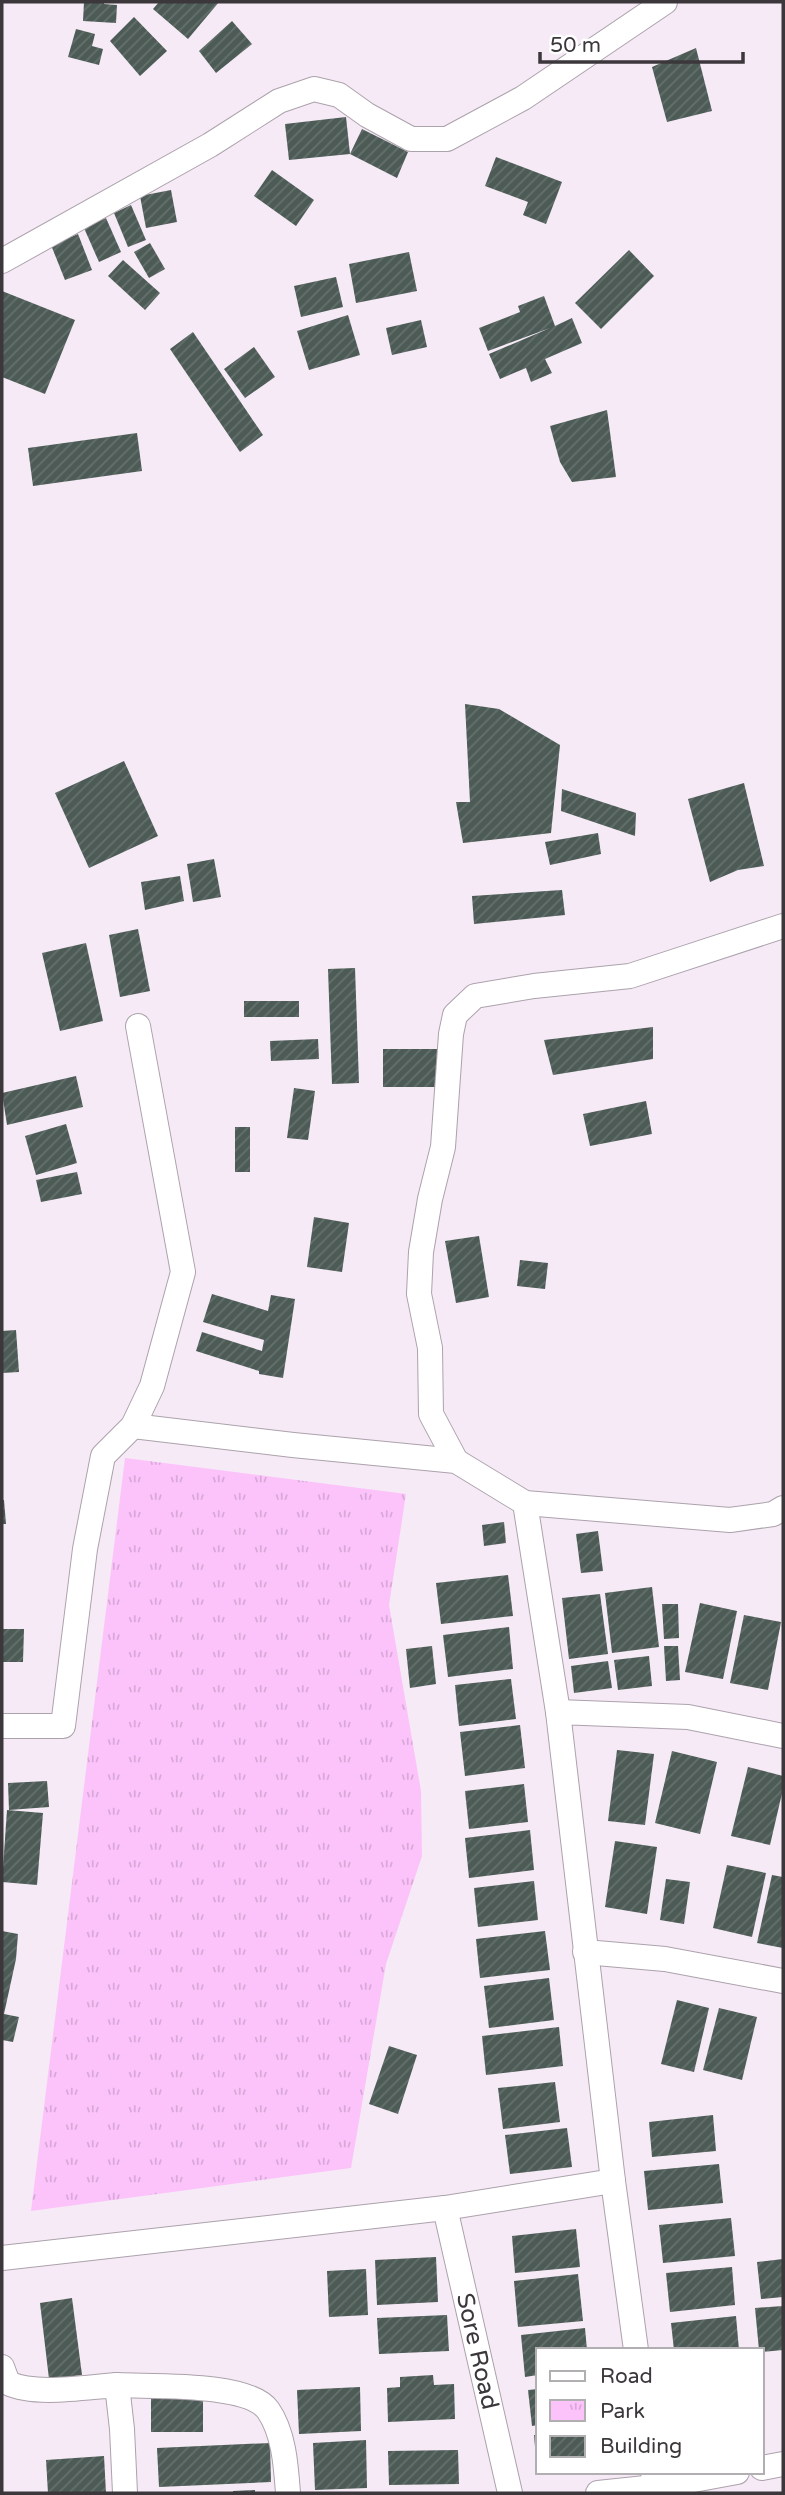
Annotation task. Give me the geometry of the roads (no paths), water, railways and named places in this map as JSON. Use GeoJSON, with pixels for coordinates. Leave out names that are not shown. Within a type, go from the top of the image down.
{"type":"FeatureCollection","features":[{"type":"Feature","properties":{"kind":"street"},"geometry":{"type":"LineString","coordinates":[[2,261],[210,145],[279,101],[314,89],[340,95],[367,115],[411,139],[447,139],[523,98],[665,2]]}},
{"type":"Feature","properties":{"kind":"street"},"geometry":{"type":"LineString","coordinates":[[456,1461],[431,1414],[430,1348],[419,1294],[421,1252],[443,1147],[451,1034],[456,1015],[475,996],[534,986],[630,976],[783,926]]}},
{"type":"Feature","properties":{"kind":"street"},"geometry":{"type":"LineString","coordinates":[[2,1726],[64,1727],[76,1612],[103,1456],[133,1426],[152,1386],[183,1272],[138,1026]]}},
{"type":"Feature","properties":{"kind":"street"},"geometry":{"type":"LineString","coordinates":[[133,1426],[456,1461],[525,1503],[730,1520],[773,1514],[783,1508]]}},
{"type":"Feature","properties":{"kind":"street"},"geometry":{"type":"LineString","coordinates":[[525,1503],[558,1712],[612,2181],[636,2348]]}},
{"type":"Feature","properties":{"kind":"street"},"geometry":{"type":"LineString","coordinates":[[558,1712],[688,1717],[783,1736]]}},
{"type":"Feature","properties":{"kind":"street"},"geometry":{"type":"LineString","coordinates":[[585,1952],[665,1959],[783,1981]]}},
{"type":"Feature","properties":{"kind":"street"},"geometry":{"type":"LineString","coordinates":[[2,2259],[445,2208],[612,2181]]}},
{"type":"Feature","properties":{"kind":"street","name":"Sore Road"},"geometry":{"type":"LineString","coordinates":[[445,2208],[510,2493]]}},
{"type":"Feature","properties":{"kind":"street"},"geometry":{"type":"LineString","coordinates":[[2,2367],[8,2383],[20,2389],[117,2385],[218,2389],[251,2396],[267,2409],[280,2436],[288,2493]]}},
{"type":"Feature","properties":{"kind":"street"},"geometry":{"type":"LineString","coordinates":[[117,2385],[125,2493]]}},
{"type":"Feature","properties":{"kind":"street"},"geometry":{"type":"LineString","coordinates":[[764,2468],[783,2464]]}},
{"type":"Feature","properties":{"kind":"street"},"geometry":{"type":"LineString","coordinates":[[598,2493],[654,2479],[713,2474]]}}]}
